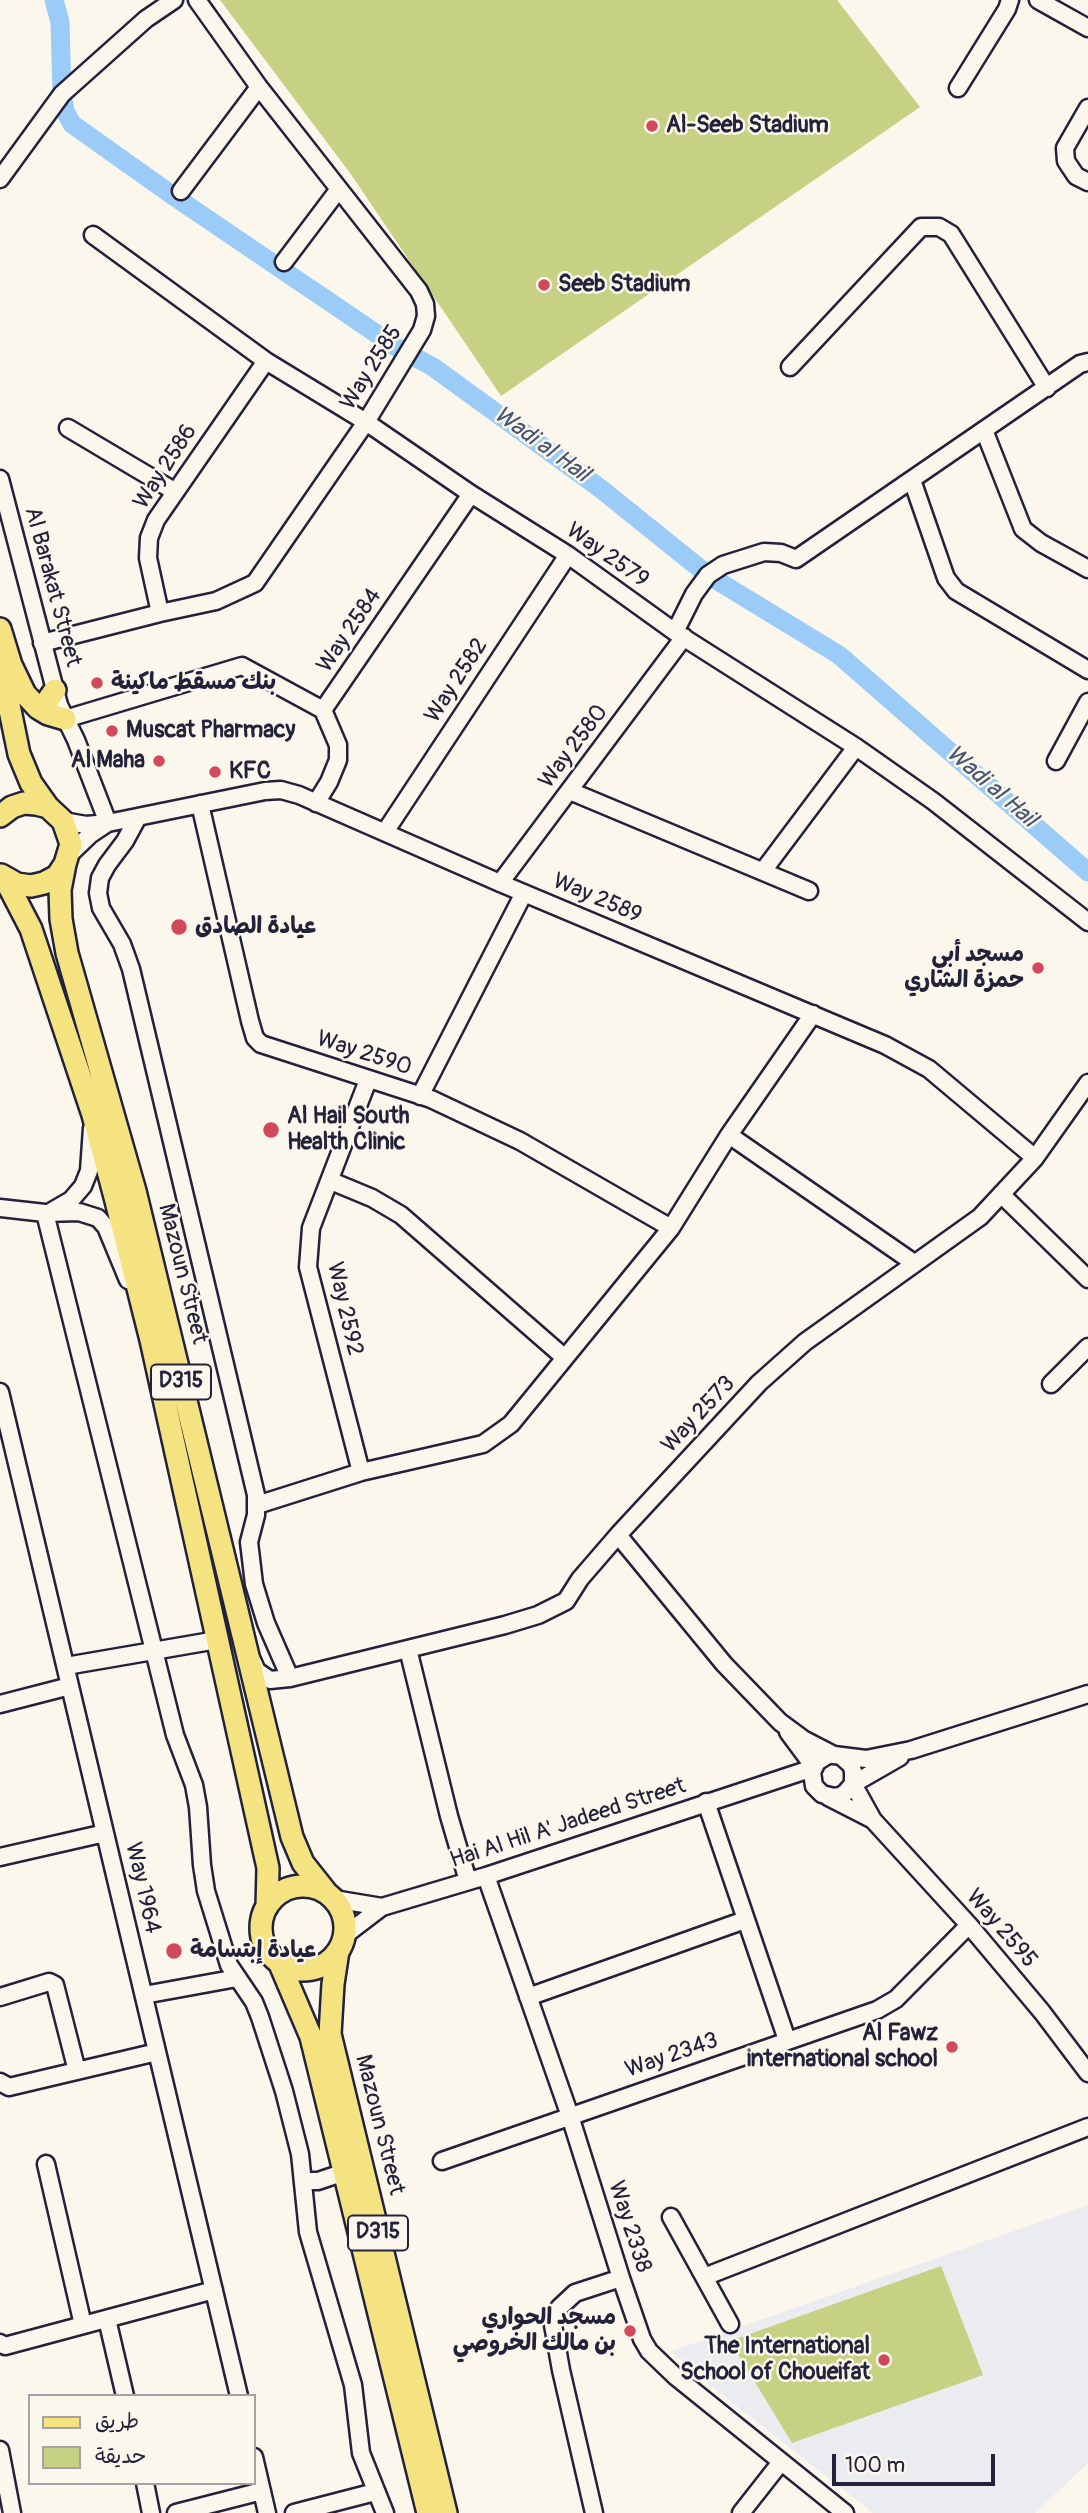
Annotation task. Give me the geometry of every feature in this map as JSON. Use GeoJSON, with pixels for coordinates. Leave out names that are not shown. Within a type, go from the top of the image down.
{"type":"FeatureCollection","features":[{"type":"Feature","properties":{"kind":"main road"},"geometry":{"type":"LineString","coordinates":[[0,629],[11,665],[25,694],[48,714],[65,719]]}},
{"type":"Feature","properties":{"kind":"main road","name":"D315"},"geometry":{"type":"LineString","coordinates":[[0,661],[19,754],[31,783],[56,814],[71,844],[67,860],[57,876],[42,884],[16,884],[2,875]]}},
{"type":"Feature","properties":{"kind":"main road"},"geometry":{"type":"LineString","coordinates":[[35,705],[45,704],[55,690]]}},
{"type":"Feature","properties":{"kind":"main road"},"geometry":{"type":"LineString","coordinates":[[0,816],[12,807],[24,803],[36,804],[56,814]]}},
{"type":"Feature","properties":{"kind":"main road","name":"Mazoun Street"},"geometry":{"type":"LineString","coordinates":[[67,860],[60,890],[61,919],[67,953],[135,1191],[292,1838],[303,1863],[330,1896]]}},
{"type":"Feature","properties":{"kind":"main road","name":"Mazoun Street"},"geometry":{"type":"LineString","coordinates":[[2,875],[31,929],[93,1115],[151,1340],[268,1868],[267,1906]]}},
{"type":"Feature","properties":{"kind":"main road"},"geometry":{"type":"LineString","coordinates":[[267,1906],[287,1889],[300,1886],[314,1887],[330,1896]]}},
{"type":"Feature","properties":{"kind":"main road","name":"D315"},"geometry":{"type":"LineString","coordinates":[[330,1896],[341,1910],[345,1923],[341,1943]]}},
{"type":"Feature","properties":{"kind":"main road","name":"D315"},"geometry":{"type":"LineString","coordinates":[[267,1906],[263,1918],[264,1942],[279,1962]]}},
{"type":"Feature","properties":{"kind":"main road"},"geometry":{"type":"LineString","coordinates":[[279,1962],[291,1968],[305,1970],[318,1967],[329,1961],[341,1943]]}},
{"type":"Feature","properties":{"kind":"main road","name":"Mazoun Street"},"geometry":{"type":"LineString","coordinates":[[341,1943],[333,1984],[330,2034],[446,2513]]}},
{"type":"Feature","properties":{"kind":"main road","name":"Mazoun Street"},"geometry":{"type":"LineString","coordinates":[[279,1962],[312,2037],[428,2513]]}},
{"type":"Feature","properties":{"kind":"street"},"geometry":{"type":"LineString","coordinates":[[0,178],[62,94],[146,19],[174,0]]}},
{"type":"Feature","properties":{"kind":"street","name":"Way 2585"},"geometry":{"type":"LineString","coordinates":[[42,643],[216,601],[255,583],[366,422],[422,330],[426,316],[425,304],[418,291],[259,88],[197,0]]}},
{"type":"Feature","properties":{"kind":"street"},"geometry":{"type":"LineString","coordinates":[[958,88],[1010,0]]}},
{"type":"Feature","properties":{"kind":"street"},"geometry":{"type":"LineString","coordinates":[[1038,0],[1062,6],[1088,28]]}},
{"type":"Feature","properties":{"kind":"street"},"geometry":{"type":"LineString","coordinates":[[181,191],[259,88]]}},
{"type":"Feature","properties":{"kind":"street"},"geometry":{"type":"LineString","coordinates":[[1088,108],[1065,148],[1066,161],[1076,176],[1088,182]]}},
{"type":"Feature","properties":{"kind":"street"},"geometry":{"type":"LineString","coordinates":[[284,262],[339,189]]}},
{"type":"Feature","properties":{"kind":"street"},"geometry":{"type":"LineString","coordinates":[[790,367],[921,227],[939,227],[951,234],[1047,388]]}},
{"type":"Feature","properties":{"kind":"street","name":"Way 2579"},"geometry":{"type":"LineString","coordinates":[[93,235],[267,360],[366,422],[471,494],[568,555],[680,634],[856,747],[933,801],[1088,922]]}},
{"type":"Feature","properties":{"kind":"street","name":"Way 2586"},"geometry":{"type":"LineString","coordinates":[[160,613],[149,558],[149,538],[156,520],[267,360]]}},
{"type":"Feature","properties":{"kind":"street","name":"Way 2580"},"geometry":{"type":"LineString","coordinates":[[500,883],[570,791],[680,634],[694,594],[708,575],[723,565],[764,552],[781,553],[796,559],[1080,364],[1088,362]]}},
{"type":"Feature","properties":{"kind":"street"},"geometry":{"type":"LineString","coordinates":[[68,428],[174,491]]}},
{"type":"Feature","properties":{"kind":"street"},"geometry":{"type":"LineString","coordinates":[[984,430],[1023,529],[1041,543],[1088,569]]}},
{"type":"Feature","properties":{"kind":"street","name":"Al Barakat Street"},"geometry":{"type":"LineString","coordinates":[[0,479],[55,690],[108,823]]}},
{"type":"Feature","properties":{"kind":"street"},"geometry":{"type":"LineString","coordinates":[[912,480],[946,578],[956,591],[1088,670]]}},
{"type":"Feature","properties":{"kind":"street","name":"Way 2584"},"geometry":{"type":"LineString","coordinates":[[316,803],[338,760],[338,745],[323,710],[471,494]]}},
{"type":"Feature","properties":{"kind":"street","name":"Way 2582"},"geometry":{"type":"LineString","coordinates":[[385,832],[568,555]]}},
{"type":"Feature","properties":{"kind":"street"},"geometry":{"type":"LineString","coordinates":[[65,719],[242,666],[323,710]]}},
{"type":"Feature","properties":{"kind":"street"},"geometry":{"type":"LineString","coordinates":[[1056,761],[1088,702]]}},
{"type":"Feature","properties":{"kind":"street"},"geometry":{"type":"LineString","coordinates":[[763,871],[856,747]]}},
{"type":"Feature","properties":{"kind":"street","name":"Way 2589"},"geometry":{"type":"LineString","coordinates":[[56,814],[86,825],[108,823],[245,794],[281,790],[299,794],[500,883],[885,1045],[929,1069],[1035,1158]]}},
{"type":"Feature","properties":{"kind":"street"},"geometry":{"type":"LineString","coordinates":[[570,791],[809,891]]}},
{"type":"Feature","properties":{"kind":"street","name":"Way 2590"},"geometry":{"type":"LineString","coordinates":[[200,804],[255,1038],[269,1047],[420,1096],[520,1141],[671,1228]]}},
{"type":"Feature","properties":{"kind":"street"},"geometry":{"type":"LineString","coordinates":[[138,817],[100,878],[100,908],[122,944],[131,969],[257,1495],[249,1542],[254,1584],[266,1623],[290,1678]]}},
{"type":"Feature","properties":{"kind":"street","name":"Way 2589"},"geometry":{"type":"LineString","coordinates":[[67,860],[91,834],[108,823]]}},
{"type":"Feature","properties":{"kind":"street"},"geometry":{"type":"LineString","coordinates":[[420,1096],[524,893]]}},
{"type":"Feature","properties":{"kind":"street"},"geometry":{"type":"LineString","coordinates":[[257,1505],[361,1472],[483,1444],[511,1424],[671,1228],[729,1135],[813,1014]]}},
{"type":"Feature","properties":{"kind":"street","name":"Way 2592"},"geometry":{"type":"LineString","coordinates":[[361,1472],[308,1267],[312,1228],[368,1080]]}},
{"type":"Feature","properties":{"kind":"street","name":"Way 2573"},"geometry":{"type":"LineString","coordinates":[[290,1678],[538,1615],[566,1601],[580,1579],[618,1535],[759,1383],[805,1342],[980,1217],[1035,1158],[1088,1083]]}},
{"type":"Feature","properties":{"kind":"street"},"geometry":{"type":"LineString","coordinates":[[48,1213],[78,1193],[86,1179],[89,1171],[93,1115]]}},
{"type":"Feature","properties":{"kind":"street"},"geometry":{"type":"LineString","coordinates":[[729,1135],[914,1263]]}},
{"type":"Feature","properties":{"kind":"street"},"geometry":{"type":"LineString","coordinates":[[331,1181],[372,1198],[401,1215],[565,1358]]}},
{"type":"Feature","properties":{"kind":"street"},"geometry":{"type":"LineString","coordinates":[[1001,1194],[1088,1279]]}},
{"type":"Feature","properties":{"kind":"street"},"geometry":{"type":"LineString","coordinates":[[0,1208],[48,1213],[87,1213],[98,1218],[106,1227],[151,1340]]}},
{"type":"Feature","properties":{"kind":"street"},"geometry":{"type":"LineString","coordinates":[[48,1213],[176,1735],[194,1785],[206,1891],[224,1950],[237,1978],[254,2001],[294,2125],[304,2181],[308,2232],[353,2385],[359,2444],[385,2513]]}},
{"type":"Feature","properties":{"kind":"street"},"geometry":{"type":"LineString","coordinates":[[1051,1384],[1088,1347]]}},
{"type":"Feature","properties":{"kind":"street","name":"Way 1964"},"geometry":{"type":"LineString","coordinates":[[0,1392],[3,1418],[70,1686],[239,2394]]}},
{"type":"Feature","properties":{"kind":"street"},"geometry":{"type":"LineString","coordinates":[[618,1535],[724,1664],[780,1721],[803,1739],[838,1755],[851,1765],[853,1784]]}},
{"type":"Feature","properties":{"kind":"street"},"geometry":{"type":"LineString","coordinates":[[243,1636],[257,1671],[270,1680],[290,1678]]}},
{"type":"Feature","properties":{"kind":"street"},"geometry":{"type":"LineString","coordinates":[[65,1666],[217,1640]]}},
{"type":"Feature","properties":{"kind":"street"},"geometry":{"type":"LineString","coordinates":[[408,1648],[449,1816],[468,1881]]}},
{"type":"Feature","properties":{"kind":"street"},"geometry":{"type":"LineString","coordinates":[[264,1725],[263,1700],[277,1684],[290,1678]]}},
{"type":"Feature","properties":{"kind":"street"},"geometry":{"type":"LineString","coordinates":[[0,1704],[70,1686]]}},
{"type":"Feature","properties":{"kind":"street"},"geometry":{"type":"LineString","coordinates":[[911,1750],[853,1784],[845,1793],[834,1797],[823,1793],[812,1777],[813,1767],[822,1758],[838,1755],[866,1759],[911,1750],[1088,1694]]}},
{"type":"Feature","properties":{"kind":"street"},"geometry":{"type":"LineString","coordinates":[[780,1721],[813,1767]]}},
{"type":"Feature","properties":{"kind":"street"},"geometry":{"type":"LineString","coordinates":[[788,1775],[799,1763],[799,1747]]}},
{"type":"Feature","properties":{"kind":"street","name":"Hai Al Hil A' Jadeed Street"},"geometry":{"type":"LineString","coordinates":[[341,1943],[382,1907],[486,1876],[813,1767]]}},
{"type":"Feature","properties":{"kind":"street"},"geometry":{"type":"LineString","coordinates":[[862,1800],[864,1786],[874,1773]]}},
{"type":"Feature","properties":{"kind":"street","name":"Hai Al Hil A' Jadeed Street"},"geometry":{"type":"LineString","coordinates":[[768,1782],[795,1784],[823,1793]]}},
{"type":"Feature","properties":{"kind":"street","name":"Way 2595"},"geometry":{"type":"LineString","coordinates":[[853,1784],[873,1820],[969,1925],[1042,2012],[1088,2073]]}},
{"type":"Feature","properties":{"kind":"street","name":"Way 2595"},"geometry":{"type":"LineString","coordinates":[[823,1793],[873,1820]]}},
{"type":"Feature","properties":{"kind":"street"},"geometry":{"type":"LineString","coordinates":[[706,1802],[787,2040]]}},
{"type":"Feature","properties":{"kind":"street"},"geometry":{"type":"LineString","coordinates":[[0,1857],[105,1833]]}},
{"type":"Feature","properties":{"kind":"street","name":"Way 2338"},"geometry":{"type":"LineString","coordinates":[[486,1876],[570,2116],[642,2339],[656,2360],[845,2513]]}},
{"type":"Feature","properties":{"kind":"street","name":"Hai Al Hil A' Jadeed Street"},"geometry":{"type":"LineString","coordinates":[[330,1896],[382,1907]]}},
{"type":"Feature","properties":{"kind":"street"},"geometry":{"type":"LineString","coordinates":[[528,1997],[746,1920]]}},
{"type":"Feature","properties":{"kind":"street","name":"Way 2343"},"geometry":{"type":"LineString","coordinates":[[442,2161],[877,2010],[895,1999],[969,1925]]}},
{"type":"Feature","properties":{"kind":"street"},"geometry":{"type":"LineString","coordinates":[[144,1995],[237,1978]]}},
{"type":"Feature","properties":{"kind":"street"},"geometry":{"type":"LineString","coordinates":[[0,1997],[49,1982],[55,1986],[77,2071]]}},
{"type":"Feature","properties":{"kind":"street"},"geometry":{"type":"LineString","coordinates":[[0,2082],[9,2087],[157,2052]]}},
{"type":"Feature","properties":{"kind":"street"},"geometry":{"type":"LineString","coordinates":[[704,2277],[1088,2127]]}},
{"type":"Feature","properties":{"kind":"street"},"geometry":{"type":"LineString","coordinates":[[46,2164],[82,2325]]}},
{"type":"Feature","properties":{"kind":"street"},"geometry":{"type":"LineString","coordinates":[[304,2181],[332,2178],[345,2172]]}},
{"type":"Feature","properties":{"kind":"street"},"geometry":{"type":"LineString","coordinates":[[671,2217],[730,2324]]}},
{"type":"Feature","properties":{"kind":"street"},"geometry":{"type":"LineString","coordinates":[[594,2513],[553,2325],[559,2308],[575,2293],[621,2278]]}},
{"type":"Feature","properties":{"kind":"street"},"geometry":{"type":"LineString","coordinates":[[0,2343],[5,2346],[214,2290]]}},
{"type":"Feature","properties":{"kind":"street"},"geometry":{"type":"LineString","coordinates":[[107,2319],[125,2394]]}},
{"type":"Feature","properties":{"kind":"street"},"geometry":{"type":"LineString","coordinates":[[0,2450],[12,2513]]}},
{"type":"Feature","properties":{"kind":"street"},"geometry":{"type":"LineString","coordinates":[[741,2513],[781,2462]]}},
{"type":"Feature","properties":{"kind":"street"},"geometry":{"type":"LineString","coordinates":[[256,2466],[267,2513]]}},
{"type":"Feature","properties":{"kind":"street"},"geometry":{"type":"LineString","coordinates":[[145,2485],[151,2513]]}},
{"type":"Feature","properties":{"kind":"street"},"geometry":{"type":"LineString","coordinates":[[176,2513],[262,2491]]}},
{"type":"Feature","properties":{"kind":"street"},"geometry":{"type":"LineString","coordinates":[[294,2513],[375,2492]]}},
{"type":"Feature","properties":{"kind":"shaded area","name":"The International School of Choueifat"},"geometry":{"type":"Polygon","coordinates":[[[1088,2205],[1088,2463],[1035,2513],[873,2513],[687,2367],[672,2351],[1088,2205]]]}},
{"type":"Feature","properties":{"kind":"green space","name":"Seeb Stadium"},"geometry":{"type":"Polygon","coordinates":[[[220,0],[837,0],[920,107],[501,396],[350,173],[220,0]]]}},
{"type":"Feature","properties":{"kind":"green space"},"geometry":{"type":"Polygon","coordinates":[[[941,2266],[983,2375],[792,2443],[730,2341],[941,2266]]]}},
{"type":"Feature","properties":{"kind":"waterway","name":"Wadi al Hail"},"geometry":{"type":"LineString","coordinates":[[54,0],[60,22],[62,94],[65,111],[72,124],[396,347],[433,367],[601,489],[708,575],[839,655],[1088,872]]}},
{"type":"Feature","properties":{"kind":"place","name":"Al-Seeb Stadium"},"geometry":{"type":"Point","coordinates":[652,126]}},
{"type":"Feature","properties":{"kind":"place","name":"Seeb Stadium"},"geometry":{"type":"Point","coordinates":[544,285]}},
{"type":"Feature","properties":{"kind":"place","name":"بنك مسقط ماكينة"},"geometry":{"type":"Point","coordinates":[97,683]}},
{"type":"Feature","properties":{"kind":"place","name":"Muscat Pharmacy"},"geometry":{"type":"Point","coordinates":[112,731]}},
{"type":"Feature","properties":{"kind":"place","name":"Al Maha"},"geometry":{"type":"Point","coordinates":[159,761]}},
{"type":"Feature","properties":{"kind":"place","name":"KFC"},"geometry":{"type":"Point","coordinates":[215,772]}},
{"type":"Feature","properties":{"kind":"place","name":"عيادة الصادق"},"geometry":{"type":"Point","coordinates":[179,927]}},
{"type":"Feature","properties":{"kind":"place","name":"مسجد أبي حمزة الشاري"},"geometry":{"type":"Point","coordinates":[1038,968]}},
{"type":"Feature","properties":{"kind":"place","name":"Al Hail South Health Clinic"},"geometry":{"type":"Point","coordinates":[271,1130]}},
{"type":"Feature","properties":{"kind":"place","name":"عيادة إبتسامة"},"geometry":{"type":"Point","coordinates":[174,1951]}},
{"type":"Feature","properties":{"kind":"place","name":"Al Fawz international school"},"geometry":{"type":"Point","coordinates":[952,2047]}},
{"type":"Feature","properties":{"kind":"place","name":"مسجد الحواري بن مالك الخروصي"},"geometry":{"type":"Point","coordinates":[630,2331]}},
{"type":"Feature","properties":{"kind":"place","name":"The International School of Choueifat"},"geometry":{"type":"Point","coordinates":[884,2360]}}]}
